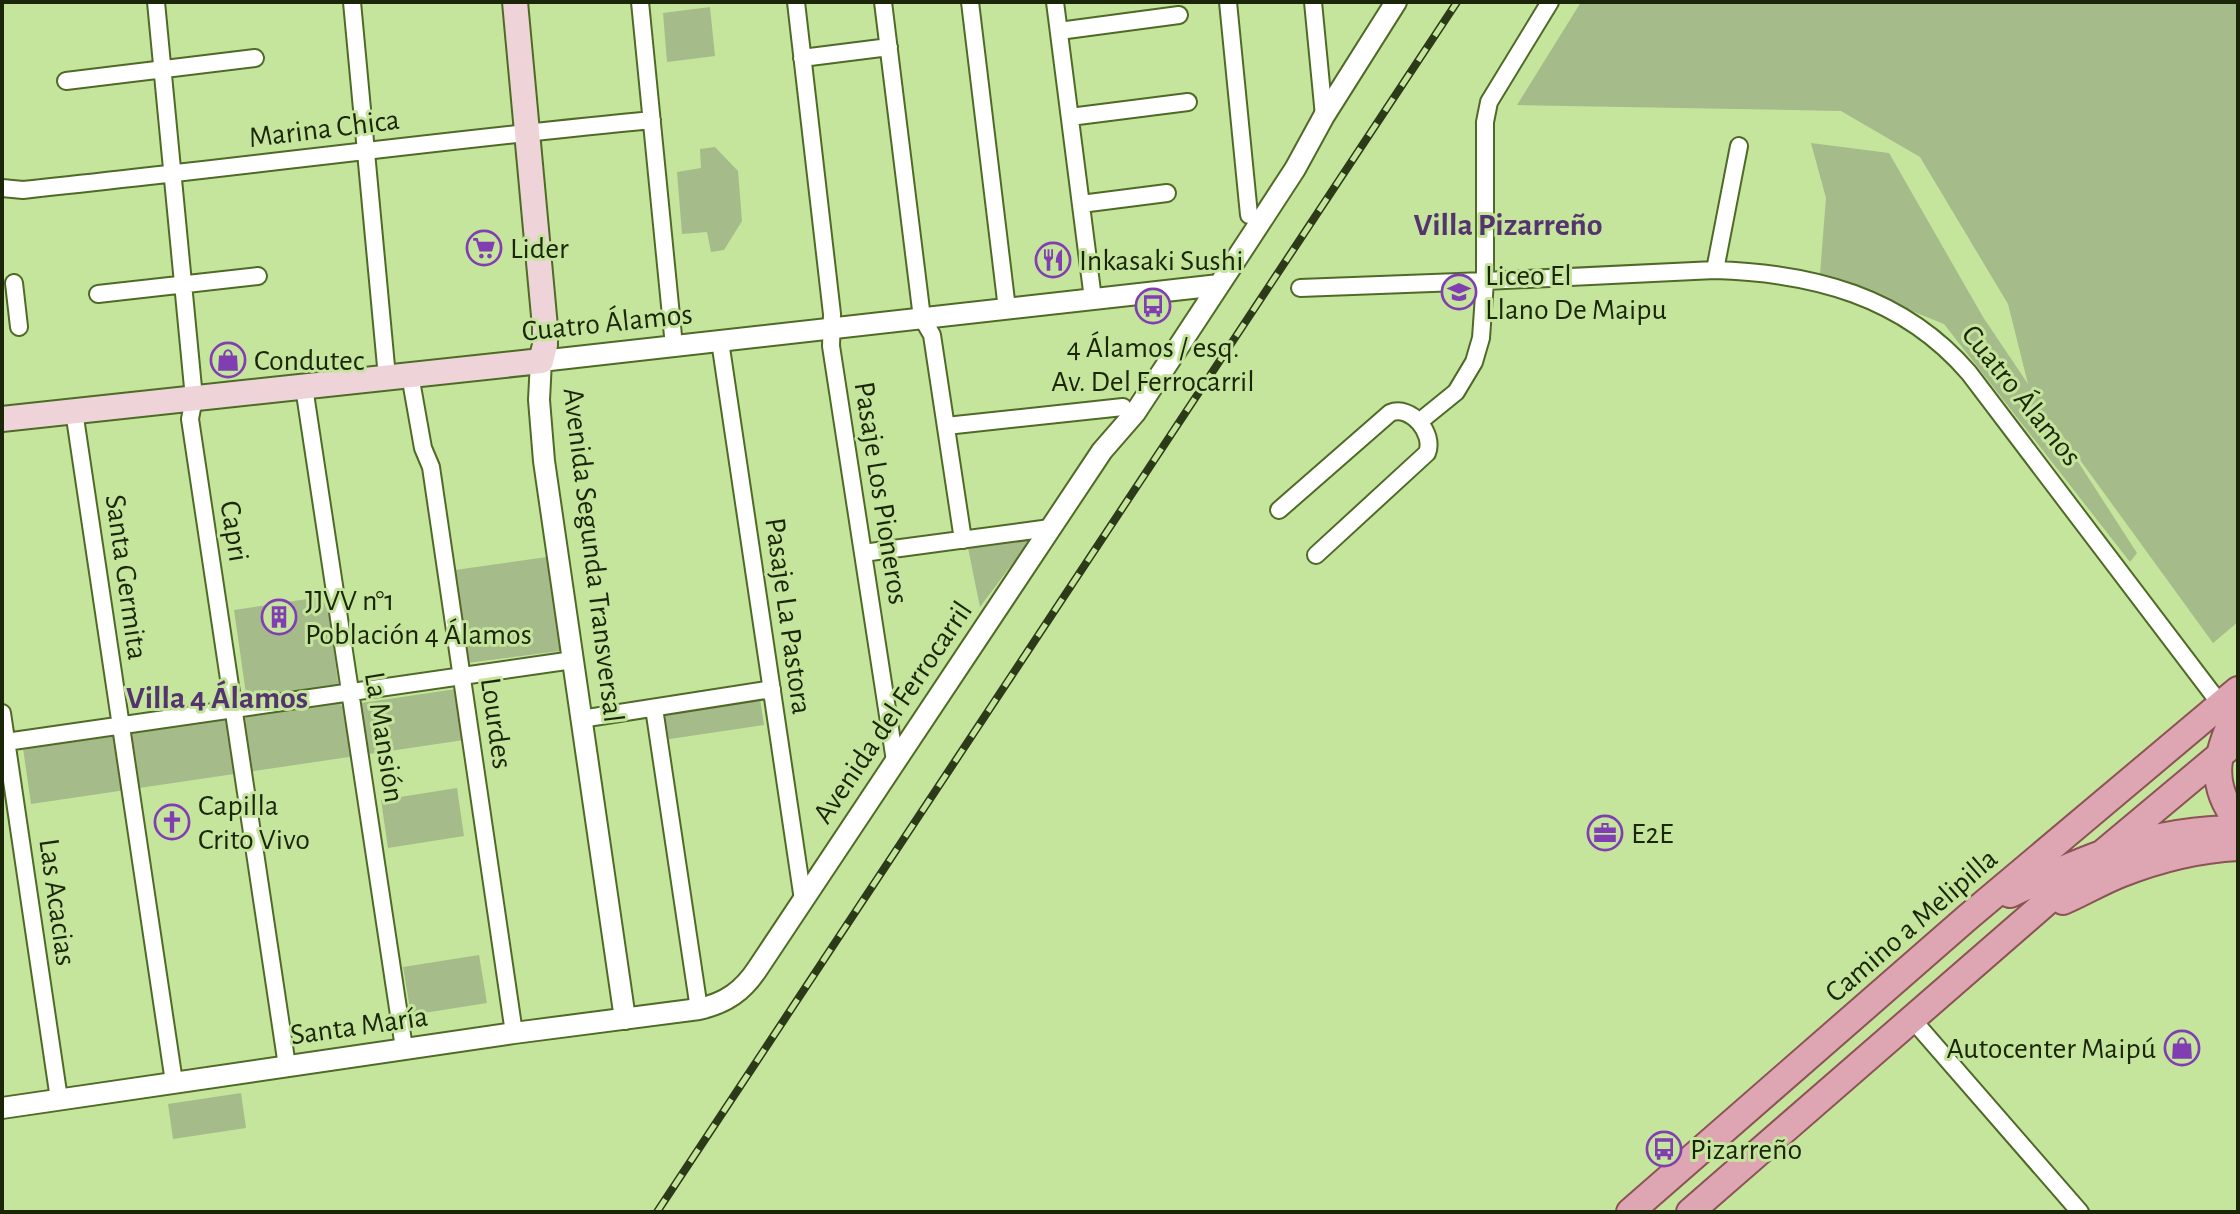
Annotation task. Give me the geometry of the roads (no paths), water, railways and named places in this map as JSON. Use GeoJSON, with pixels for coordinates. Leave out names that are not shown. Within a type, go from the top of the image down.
{"type":"FeatureCollection","features":[{"type":"Feature","properties":{"kind":"main road","name":"Avenida Segunda Transversal"},"geometry":{"type":"LineString","coordinates":[[515,2],[545,327],[541,361]]}},
{"type":"Feature","properties":{"kind":"main road","name":"Cuatro Álamos"},"geometry":{"type":"LineString","coordinates":[[2,419],[541,361]]}},
{"type":"Feature","properties":{"kind":"main road"},"geometry":{"type":"LineString","coordinates":[[2232,701],[2230,746],[2238,794]]}},
{"type":"Feature","properties":{"kind":"main road","name":"Camino a Melipilla"},"geometry":{"type":"LineString","coordinates":[[1630,1212],[1968,917],[2232,701]]}},
{"type":"Feature","properties":{"kind":"main road"},"geometry":{"type":"LineString","coordinates":[[2230,746],[2220,788],[2238,822]]}},
{"type":"Feature","properties":{"kind":"main road"},"geometry":{"type":"LineString","coordinates":[[1690,1212],[2230,746]]}},
{"type":"Feature","properties":{"kind":"main road"},"geometry":{"type":"LineString","coordinates":[[1968,917],[2045,877],[2104,852],[2162,836],[2238,829]]}},
{"type":"Feature","properties":{"kind":"main road"},"geometry":{"type":"LineString","coordinates":[[2037,911],[2121,873],[2160,860],[2238,847]]}},
{"type":"Feature","properties":{"kind":"street","name":"Capri"},"geometry":{"type":"LineString","coordinates":[[156,2],[194,398],[190,419],[287,1066]]}},
{"type":"Feature","properties":{"kind":"street","name":"Lourdes"},"geometry":{"type":"LineString","coordinates":[[352,2],[366,151],[399,376],[431,467],[514,1033]]}},
{"type":"Feature","properties":{"kind":"street"},"geometry":{"type":"LineString","coordinates":[[640,2],[674,346]]}},
{"type":"Feature","properties":{"kind":"street","name":"Pasaje Los Pioneros"},"geometry":{"type":"LineString","coordinates":[[796,2],[830,299],[831,346],[895,761]]}},
{"type":"Feature","properties":{"kind":"street"},"geometry":{"type":"LineString","coordinates":[[883,2],[922,318],[932,335],[963,540]]}},
{"type":"Feature","properties":{"kind":"street"},"geometry":{"type":"LineString","coordinates":[[970,2],[1007,309]]}},
{"type":"Feature","properties":{"kind":"street"},"geometry":{"type":"LineString","coordinates":[[1055,2],[1093,299]]}},
{"type":"Feature","properties":{"kind":"street"},"geometry":{"type":"LineString","coordinates":[[1228,2],[1249,215]]}},
{"type":"Feature","properties":{"kind":"street"},"geometry":{"type":"LineString","coordinates":[[1313,2],[1324,116]]}},
{"type":"Feature","properties":{"kind":"street","name":"Avenida del Ferrocarril"},"geometry":{"type":"LineString","coordinates":[[1102,451],[1123,407],[1295,169],[1324,116],[1396,2]]}},
{"type":"Feature","properties":{"kind":"street"},"geometry":{"type":"LineString","coordinates":[[1419,422],[1456,392],[1474,362],[1481,338],[1485,281],[1485,122],[1489,102],[1550,2]]}},
{"type":"Feature","properties":{"kind":"street"},"geometry":{"type":"LineString","coordinates":[[1059,31],[1179,15]]}},
{"type":"Feature","properties":{"kind":"street"},"geometry":{"type":"LineString","coordinates":[[802,58],[889,47]]}},
{"type":"Feature","properties":{"kind":"street"},"geometry":{"type":"LineString","coordinates":[[66,81],[255,58]]}},
{"type":"Feature","properties":{"kind":"street"},"geometry":{"type":"LineString","coordinates":[[1070,117],[1188,102]]}},
{"type":"Feature","properties":{"kind":"street","name":"Avenida del Ferrocarril"},"geometry":{"type":"LineString","coordinates":[[725,1001],[748,983],[1102,451],[1135,413],[1211,286],[1249,215],[1298,143],[1324,116]]}},
{"type":"Feature","properties":{"kind":"street","name":"Marina Chica"},"geometry":{"type":"LineString","coordinates":[[2,188],[23,190],[173,175],[652,120]]}},
{"type":"Feature","properties":{"kind":"street"},"geometry":{"type":"LineString","coordinates":[[1715,270],[1739,146]]}},
{"type":"Feature","properties":{"kind":"street"},"geometry":{"type":"LineString","coordinates":[[1081,204],[1167,193]]}},
{"type":"Feature","properties":{"kind":"street","name":"Cuatro Álamos"},"geometry":{"type":"LineString","coordinates":[[1300,288],[1715,270],[1794,278],[1847,292],[1899,313],[1954,355],[2110,561],[2232,701]]}},
{"type":"Feature","properties":{"kind":"street"},"geometry":{"type":"LineString","coordinates":[[98,294],[258,276]]}},
{"type":"Feature","properties":{"kind":"street"},"geometry":{"type":"LineString","coordinates":[[14,283],[9,304],[19,327]]}},
{"type":"Feature","properties":{"kind":"street","name":"Cuatro Álamos"},"geometry":{"type":"LineString","coordinates":[[541,361],[1211,286]]}},
{"type":"Feature","properties":{"kind":"street","name":"Pasaje La Pastora"},"geometry":{"type":"LineString","coordinates":[[720,341],[803,900]]}},
{"type":"Feature","properties":{"kind":"street","name":"Avenida Segunda Transversal"},"geometry":{"type":"LineString","coordinates":[[541,361],[540,431],[625,1019]]}},
{"type":"Feature","properties":{"kind":"street","name":"La Mansión"},"geometry":{"type":"LineString","coordinates":[[304,387],[404,1048]]}},
{"type":"Feature","properties":{"kind":"street"},"geometry":{"type":"LineString","coordinates":[[946,426],[1123,407]]}},
{"type":"Feature","properties":{"kind":"street","name":"Santa Germita"},"geometry":{"type":"LineString","coordinates":[[74,411],[174,1082]]}},
{"type":"Feature","properties":{"kind":"street"},"geometry":{"type":"LineString","coordinates":[[1279,510],[1390,413],[1404,411],[1419,422],[1429,439],[1427,453],[1316,555]]}},
{"type":"Feature","properties":{"kind":"street"},"geometry":{"type":"LineString","coordinates":[[863,553],[1050,528]]}},
{"type":"Feature","properties":{"kind":"street"},"geometry":{"type":"LineString","coordinates":[[6,742],[573,660]]}},
{"type":"Feature","properties":{"kind":"street"},"geometry":{"type":"LineString","coordinates":[[581,719],[772,689]]}},
{"type":"Feature","properties":{"kind":"street"},"geometry":{"type":"LineString","coordinates":[[654,708],[699,1009]]}},
{"type":"Feature","properties":{"kind":"street","name":"Las Acacias"},"geometry":{"type":"LineString","coordinates":[[2,713],[59,1099]]}},
{"type":"Feature","properties":{"kind":"street","name":"Santa María"},"geometry":{"type":"LineString","coordinates":[[2,1108],[404,1048],[699,1009],[725,1001]]}},
{"type":"Feature","properties":{"kind":"street"},"geometry":{"type":"LineString","coordinates":[[1912,1019],[2080,1212]]}},
{"type":"Feature","properties":{"kind":"railway"},"geometry":{"type":"LineString","coordinates":[[657,1212],[1457,2]]}},
{"type":"Feature","properties":{"kind":"place","name":"Lider"},"geometry":{"type":"Point","coordinates":[484,248]}},
{"type":"Feature","properties":{"kind":"place","name":"Inkasaki Sushi"},"geometry":{"type":"Point","coordinates":[1053,260]}},
{"type":"Feature","properties":{"kind":"place","name":"Liceo El Llano De Maipu"},"geometry":{"type":"Point","coordinates":[1459,292]}},
{"type":"Feature","properties":{"kind":"place","name":"4 Álamos / esq. Av. Del Ferrocarril"},"geometry":{"type":"Point","coordinates":[1153,306]}},
{"type":"Feature","properties":{"kind":"place","name":"Condutec"},"geometry":{"type":"Point","coordinates":[228,360]}},
{"type":"Feature","properties":{"kind":"place","name":"JJVV n°1 Población 4 Álamos"},"geometry":{"type":"Point","coordinates":[279,617]}},
{"type":"Feature","properties":{"kind":"place","name":"Capilla Crito Vivo"},"geometry":{"type":"Point","coordinates":[172,822]}},
{"type":"Feature","properties":{"kind":"place","name":"E2E"},"geometry":{"type":"Point","coordinates":[1605,833]}},
{"type":"Feature","properties":{"kind":"place","name":"Autocenter Maipú"},"geometry":{"type":"Point","coordinates":[2182,1048]}},
{"type":"Feature","properties":{"kind":"place","name":"Pizarreño"},"geometry":{"type":"Point","coordinates":[1664,1149]}},
{"type":"Feature","properties":{"kind":"district","name":"Villa Pizarreño"},"geometry":{"type":"Point","coordinates":[1508,224]}},
{"type":"Feature","properties":{"kind":"district","name":"Villa 4 Álamos"},"geometry":{"type":"Point","coordinates":[217,697]}}]}
